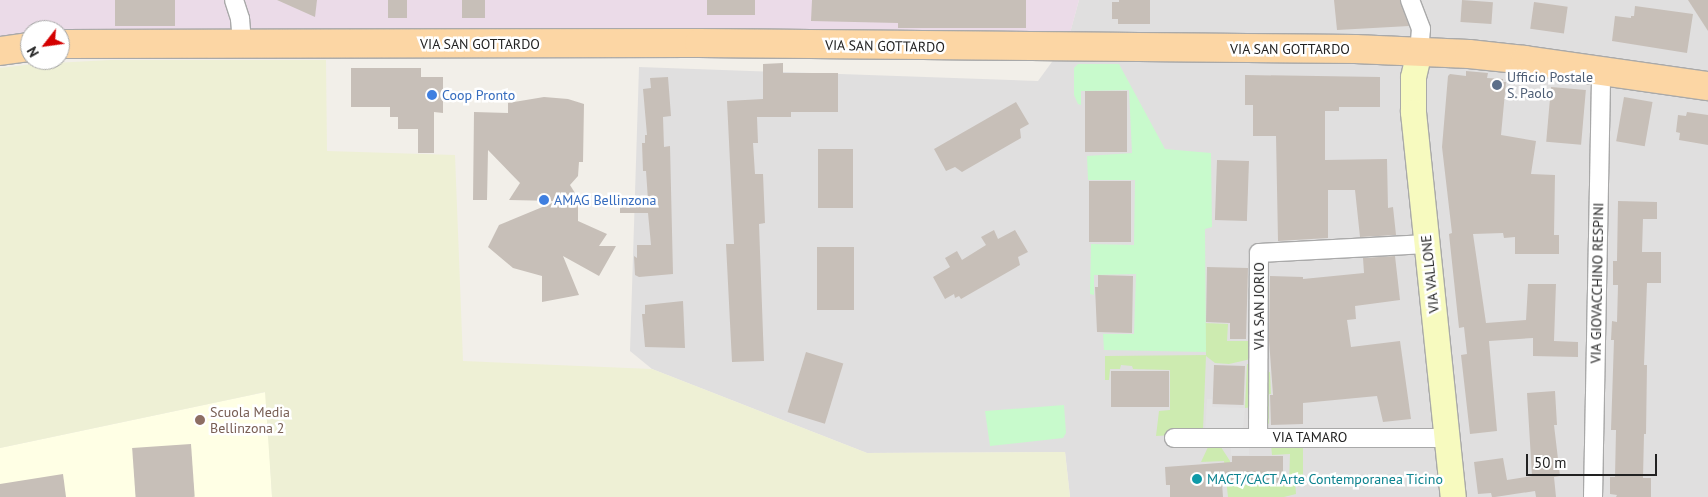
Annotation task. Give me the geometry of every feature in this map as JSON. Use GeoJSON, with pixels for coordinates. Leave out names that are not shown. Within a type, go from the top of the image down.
{"type":"FeatureCollection","features":[{"type":"Feature","properties":{"kind":"main road","name":"VIA SAN GOTTARDO"},"geometry":{"type":"LineString","coordinates":[[70,44],[698,43],[1355,49],[1469,54],[1601,70],[1708,86]]}},
{"type":"Feature","properties":{"kind":"main road"},"geometry":{"type":"LineString","coordinates":[[0,51],[20,48]]}},
{"type":"Feature","properties":{"kind":"street"},"geometry":{"type":"LineString","coordinates":[[234,0],[240,20],[242,44]]}},
{"type":"Feature","properties":{"kind":"street"},"geometry":{"type":"LineString","coordinates":[[1410,0],[1421,29],[1422,36],[1419,51]]}},
{"type":"Feature","properties":{"kind":"street","name":"VIA VALLONE"},"geometry":{"type":"LineString","coordinates":[[1419,51],[1413,76],[1413,112],[1453,497]]}},
{"type":"Feature","properties":{"kind":"street","name":"VIA GIOVACCHINO RESPINI"},"geometry":{"type":"LineString","coordinates":[[1593,497],[1601,70]]}},
{"type":"Feature","properties":{"kind":"street","name":"VIA SAN JORIO"},"geometry":{"type":"LineString","coordinates":[[1258,437],[1259,254],[1427,244]]}},
{"type":"Feature","properties":{"kind":"street","name":"VIA TAMARO"},"geometry":{"type":"LineString","coordinates":[[1174,438],[1446,438]]}},
{"type":"Feature","properties":{"kind":"shaded area"},"geometry":{"type":"Polygon","coordinates":[[[0,0],[1079,0],[1066,48],[70,44],[70,20],[20,20],[20,48],[0,51],[0,0]]]}},
{"type":"Feature","properties":{"kind":"shaded area"},"geometry":{"type":"Polygon","coordinates":[[[1079,0],[1708,0],[1708,497],[1070,497],[1065,452],[867,453],[652,369],[630,351],[639,67],[1038,81],[1068,40],[1079,0]]]}},
{"type":"Feature","properties":{"kind":"shaded area"},"geometry":{"type":"Polygon","coordinates":[[[110,60],[326,60],[327,151],[455,155],[463,361],[652,369],[867,453],[1065,452],[1070,497],[272,497],[265,392],[0,448],[0,68],[20,66],[20,70],[70,70],[70,62],[110,60]]]}},
{"type":"Feature","properties":{"kind":"shaded area","name":"Scuola Media Bellinzona 2"},"geometry":{"type":"Polygon","coordinates":[[[266,392],[272,497],[0,497],[0,448],[266,392]]]}},
{"type":"Feature","properties":{"kind":"shaded area"},"geometry":{"type":"Polygon","coordinates":[[[1207,399],[1212,399],[1212,407],[1245,408],[1243,429],[1205,432],[1207,399]]]}},
{"type":"Feature","properties":{"kind":"shaded area"},"geometry":{"type":"Polygon","coordinates":[[[1231,444],[1249,444],[1249,455],[1231,455],[1231,444]]]}},
{"type":"Feature","properties":{"kind":"green space"},"geometry":{"type":"Polygon","coordinates":[[[1078,64],[1119,64],[1165,149],[1211,153],[1212,227],[1205,229],[1206,352],[1104,350],[1103,334],[1134,334],[1136,274],[1094,275],[1094,295],[1090,294],[1091,244],[1134,245],[1135,180],[1088,180],[1087,156],[1132,153],[1129,90],[1081,91],[1081,105],[1078,104],[1074,95],[1074,68],[1078,64]]]}},
{"type":"Feature","properties":{"kind":"green space"},"geometry":{"type":"Polygon","coordinates":[[[1205,323],[1228,324],[1227,341],[1250,341],[1251,359],[1229,364],[1215,363],[1206,356],[1203,430],[1190,434],[1156,436],[1159,411],[1170,410],[1170,370],[1133,369],[1132,366],[1121,365],[1120,369],[1110,369],[1109,380],[1105,380],[1105,356],[1206,355],[1205,323]]]}},
{"type":"Feature","properties":{"kind":"green space"},"geometry":{"type":"Polygon","coordinates":[[[1247,364],[1253,364],[1253,407],[1245,408],[1247,364]]]}},
{"type":"Feature","properties":{"kind":"green space"},"geometry":{"type":"Polygon","coordinates":[[[1270,372],[1269,424],[1263,420],[1262,373],[1270,372]]]}},
{"type":"Feature","properties":{"kind":"green space"},"geometry":{"type":"Polygon","coordinates":[[[1064,405],[1066,433],[1063,438],[990,446],[985,411],[1064,405]]]}},
{"type":"Feature","properties":{"kind":"green space"},"geometry":{"type":"Polygon","coordinates":[[[1213,444],[1219,444],[1230,461],[1231,485],[1289,485],[1290,454],[1272,455],[1271,445],[1303,446],[1303,481],[1295,480],[1296,494],[1284,497],[1228,497],[1224,461],[1201,462],[1208,447],[1213,444]]]}},
{"type":"Feature","properties":{"kind":"building"},"geometry":{"type":"Polygon","coordinates":[[[115,0],[175,0],[175,26],[115,26],[115,0]]]}},
{"type":"Feature","properties":{"kind":"building"},"geometry":{"type":"Polygon","coordinates":[[[277,0],[317,0],[315,17],[277,0]]]}},
{"type":"Feature","properties":{"kind":"building"},"geometry":{"type":"Polygon","coordinates":[[[388,0],[407,0],[407,18],[388,18],[388,0]]]}},
{"type":"Feature","properties":{"kind":"building"},"geometry":{"type":"Polygon","coordinates":[[[462,0],[485,0],[485,18],[462,18],[462,0]]]}},
{"type":"Feature","properties":{"kind":"building"},"geometry":{"type":"Polygon","coordinates":[[[707,0],[755,0],[755,15],[707,15],[707,0]]]}},
{"type":"Feature","properties":{"kind":"building"},"geometry":{"type":"Polygon","coordinates":[[[812,0],[1026,0],[1026,28],[898,28],[898,23],[811,21],[812,0]]]}},
{"type":"Feature","properties":{"kind":"building"},"geometry":{"type":"Polygon","coordinates":[[[1119,0],[1150,0],[1150,24],[1118,24],[1118,19],[1112,19],[1112,2],[1119,2],[1119,0]]]}},
{"type":"Feature","properties":{"kind":"building"},"geometry":{"type":"Polygon","coordinates":[[[1334,0],[1400,0],[1409,26],[1337,30],[1334,0]]]}},
{"type":"Feature","properties":{"kind":"building"},"geometry":{"type":"Polygon","coordinates":[[[1462,0],[1493,2],[1491,24],[1460,22],[1462,0]]]}},
{"type":"Feature","properties":{"kind":"building"},"geometry":{"type":"Polygon","coordinates":[[[1688,0],[1708,0],[1708,31],[1688,0]]]}},
{"type":"Feature","properties":{"kind":"building"},"geometry":{"type":"Polygon","coordinates":[[[1534,2],[1568,7],[1564,33],[1530,29],[1534,2]]]}},
{"type":"Feature","properties":{"kind":"building"},"geometry":{"type":"Polygon","coordinates":[[[1635,6],[1693,14],[1687,53],[1612,41],[1615,16],[1631,18],[1631,16],[1634,16],[1635,6]]]}},
{"type":"Feature","properties":{"kind":"building"},"geometry":{"type":"Polygon","coordinates":[[[783,63],[783,73],[838,73],[838,112],[791,112],[791,117],[757,117],[758,143],[753,143],[755,174],[763,174],[765,223],[759,224],[764,361],[732,362],[726,244],[734,244],[727,101],[763,99],[763,64],[783,63]]]}},
{"type":"Feature","properties":{"kind":"building"},"geometry":{"type":"Polygon","coordinates":[[[351,68],[421,68],[421,77],[443,77],[443,113],[434,112],[434,153],[418,153],[418,129],[398,129],[398,117],[390,117],[390,107],[351,107],[351,68]]]}},
{"type":"Feature","properties":{"kind":"building"},"geometry":{"type":"Polygon","coordinates":[[[1466,71],[1488,73],[1487,78],[1503,79],[1503,82],[1506,82],[1501,135],[1536,141],[1531,174],[1555,175],[1554,235],[1559,235],[1559,254],[1515,254],[1515,237],[1504,238],[1503,233],[1473,234],[1486,323],[1526,320],[1528,284],[1556,284],[1554,341],[1578,342],[1578,357],[1533,356],[1533,338],[1489,341],[1497,431],[1470,434],[1461,355],[1467,354],[1464,327],[1459,328],[1449,234],[1452,233],[1442,147],[1448,76],[1450,74],[1466,76],[1466,71]]]}},
{"type":"Feature","properties":{"kind":"building"},"geometry":{"type":"Polygon","coordinates":[[[1245,75],[1380,77],[1380,107],[1339,107],[1339,111],[1325,111],[1325,160],[1387,159],[1388,208],[1393,207],[1396,235],[1360,237],[1355,190],[1328,190],[1328,238],[1278,241],[1276,136],[1253,136],[1253,105],[1245,105],[1245,75]]]}},
{"type":"Feature","properties":{"kind":"building"},"geometry":{"type":"Polygon","coordinates":[[[668,77],[671,116],[663,117],[664,147],[670,146],[673,274],[639,277],[635,275],[634,256],[637,258],[637,245],[651,245],[648,213],[620,213],[620,202],[648,200],[646,171],[643,171],[642,143],[645,143],[645,135],[647,135],[643,89],[651,88],[650,78],[668,77]]]}},
{"type":"Feature","properties":{"kind":"building"},"geometry":{"type":"Polygon","coordinates":[[[1551,87],[1586,90],[1581,145],[1546,142],[1551,87]]]}},
{"type":"Feature","properties":{"kind":"building"},"geometry":{"type":"Polygon","coordinates":[[[1085,91],[1127,91],[1127,152],[1085,152],[1085,91]]]}},
{"type":"Feature","properties":{"kind":"building","name":"AMAG Bellinzona"},"geometry":{"type":"Polygon","coordinates":[[[544,97],[568,99],[584,104],[583,162],[579,162],[578,176],[570,185],[580,201],[578,201],[578,221],[607,234],[599,246],[616,246],[599,276],[563,256],[579,295],[542,302],[542,276],[513,268],[488,247],[499,225],[557,201],[509,200],[520,183],[488,150],[487,200],[473,200],[474,112],[508,113],[508,103],[544,97]]]}},
{"type":"Feature","properties":{"kind":"building"},"geometry":{"type":"Polygon","coordinates":[[[1624,97],[1653,102],[1645,146],[1616,141],[1624,97]]]}},
{"type":"Feature","properties":{"kind":"building"},"geometry":{"type":"Polygon","coordinates":[[[1016,102],[1029,124],[1020,129],[1021,138],[962,172],[955,167],[946,171],[934,149],[1016,102]]]}},
{"type":"Feature","properties":{"kind":"building"},"geometry":{"type":"Polygon","coordinates":[[[1687,112],[1708,115],[1708,145],[1679,140],[1680,133],[1676,132],[1678,115],[1686,116],[1687,112]]]}},
{"type":"Feature","properties":{"kind":"building"},"geometry":{"type":"Polygon","coordinates":[[[818,149],[853,149],[853,208],[818,208],[818,149]]]}},
{"type":"Feature","properties":{"kind":"building"},"geometry":{"type":"Polygon","coordinates":[[[1217,160],[1249,161],[1247,221],[1215,220],[1217,160]]]}},
{"type":"Feature","properties":{"kind":"building"},"geometry":{"type":"Polygon","coordinates":[[[1089,181],[1131,181],[1131,242],[1089,242],[1089,181]]]}},
{"type":"Feature","properties":{"kind":"building"},"geometry":{"type":"Polygon","coordinates":[[[1618,201],[1657,202],[1657,219],[1643,219],[1642,252],[1661,252],[1661,283],[1647,283],[1644,365],[1647,365],[1646,434],[1644,434],[1643,478],[1651,478],[1651,497],[1616,497],[1617,495],[1610,494],[1610,477],[1615,477],[1616,430],[1611,430],[1614,340],[1611,340],[1612,321],[1617,322],[1618,285],[1613,285],[1613,261],[1617,261],[1618,201]]]}},
{"type":"Feature","properties":{"kind":"building"},"geometry":{"type":"Polygon","coordinates":[[[994,230],[998,239],[1015,230],[1028,252],[1018,257],[1020,265],[961,299],[959,296],[955,298],[954,294],[945,299],[933,277],[950,267],[945,258],[957,251],[962,260],[986,245],[981,237],[994,230]]]}},
{"type":"Feature","properties":{"kind":"building"},"geometry":{"type":"Polygon","coordinates":[[[817,247],[854,247],[854,310],[817,310],[817,247]]]}},
{"type":"Feature","properties":{"kind":"building"},"geometry":{"type":"Polygon","coordinates":[[[1395,256],[1400,300],[1355,306],[1356,319],[1347,320],[1351,347],[1400,341],[1411,419],[1383,422],[1377,396],[1303,403],[1303,424],[1271,425],[1270,395],[1273,395],[1269,340],[1270,276],[1303,277],[1303,279],[1364,273],[1363,258],[1395,256]]]}},
{"type":"Feature","properties":{"kind":"building"},"geometry":{"type":"Polygon","coordinates":[[[1207,267],[1248,268],[1246,339],[1230,339],[1230,323],[1206,322],[1207,267]]]}},
{"type":"Feature","properties":{"kind":"building"},"geometry":{"type":"Polygon","coordinates":[[[1098,275],[1133,276],[1132,333],[1097,332],[1095,287],[1098,287],[1098,275]]]}},
{"type":"Feature","properties":{"kind":"building"},"geometry":{"type":"Polygon","coordinates":[[[683,301],[685,348],[645,347],[642,314],[645,314],[645,305],[683,301]]]}},
{"type":"Feature","properties":{"kind":"building"},"geometry":{"type":"Polygon","coordinates":[[[806,352],[843,363],[825,424],[788,412],[806,352]]]}},
{"type":"Feature","properties":{"kind":"building"},"geometry":{"type":"Polygon","coordinates":[[[1214,365],[1245,366],[1244,405],[1213,404],[1214,365]]]}},
{"type":"Feature","properties":{"kind":"building"},"geometry":{"type":"Polygon","coordinates":[[[1111,371],[1169,371],[1169,407],[1111,407],[1111,371]]]}},
{"type":"Feature","properties":{"kind":"building"},"geometry":{"type":"Polygon","coordinates":[[[1555,391],[1557,425],[1554,425],[1560,476],[1554,477],[1556,497],[1536,497],[1535,491],[1495,497],[1492,497],[1491,493],[1478,494],[1474,462],[1503,458],[1507,480],[1532,476],[1527,393],[1555,391]]]}},
{"type":"Feature","properties":{"kind":"building","name":"Scuola Media Bellinzona 2"},"geometry":{"type":"Polygon","coordinates":[[[191,444],[195,497],[136,497],[132,448],[191,444]]]}},
{"type":"Feature","properties":{"kind":"building"},"geometry":{"type":"Polygon","coordinates":[[[1232,456],[1283,456],[1283,483],[1222,483],[1223,497],[1170,497],[1170,485],[1166,485],[1165,467],[1232,462],[1232,456]]]}},
{"type":"Feature","properties":{"kind":"building"},"geometry":{"type":"Polygon","coordinates":[[[63,474],[66,497],[0,497],[0,484],[63,474]]]}},
{"type":"Feature","properties":{"kind":"place","name":"Ufficio Postale S. Paolo"},"geometry":{"type":"Point","coordinates":[1497,85]}},
{"type":"Feature","properties":{"kind":"place","name":"Coop Pronto"},"geometry":{"type":"Point","coordinates":[432,95]}},
{"type":"Feature","properties":{"kind":"place","name":"AMAG Bellinzona"},"geometry":{"type":"Point","coordinates":[544,200]}},
{"type":"Feature","properties":{"kind":"place","name":"Scuola Media Bellinzona 2"},"geometry":{"type":"Point","coordinates":[200,420]}},
{"type":"Feature","properties":{"kind":"place","name":"MACT/CACT Arte Contemporanea Ticino"},"geometry":{"type":"Point","coordinates":[1197,479]}}]}
